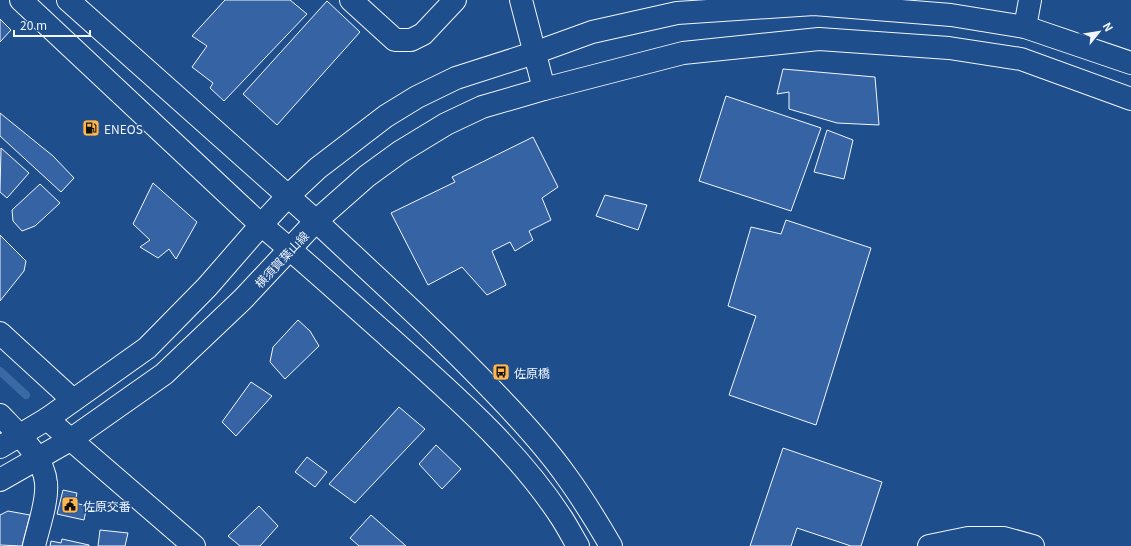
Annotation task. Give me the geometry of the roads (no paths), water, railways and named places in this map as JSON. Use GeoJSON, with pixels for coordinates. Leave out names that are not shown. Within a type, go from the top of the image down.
{"type":"FeatureCollection","features":[{"type":"Feature","properties":{"kind":"street"},"geometry":{"type":"LineString","coordinates":[[21,0],[261,225],[290,249],[452,394],[497,438],[527,471],[561,516],[578,546]]}},
{"type":"Feature","properties":{"kind":"street","name":"横須賀葉山線"},"geometry":{"type":"LineString","coordinates":[[0,480],[70,440],[164,374],[243,300],[316,222],[68,0]]}},
{"type":"Feature","properties":{"kind":"street"},"geometry":{"type":"LineString","coordinates":[[351,0],[395,40],[411,40],[423,34],[455,0]]}},
{"type":"Feature","properties":{"kind":"street"},"geometry":{"type":"LineString","coordinates":[[521,0],[544,89]]}},
{"type":"Feature","properties":{"kind":"street"},"geometry":{"type":"LineString","coordinates":[[1025,27],[1030,0]]}},
{"type":"Feature","properties":{"kind":"street"},"geometry":{"type":"LineString","coordinates":[[0,447],[46,419],[147,348],[207,287],[287,197],[318,168],[386,116],[417,97],[456,78],[592,32],[677,13],[814,4],[951,15],[1025,27],[1131,63]]}},
{"type":"Feature","properties":{"kind":"street"},"geometry":{"type":"LineString","coordinates":[[611,546],[594,516],[567,477],[534,435],[467,364],[316,222],[367,176],[400,152],[446,124],[482,107],[544,89],[683,53],[819,39],[949,48],[1021,59],[1131,99]]}},
{"type":"Feature","properties":{"kind":"street"},"geometry":{"type":"LineString","coordinates":[[0,334],[73,400]]}},
{"type":"Feature","properties":{"kind":"street"},"geometry":{"type":"LineString","coordinates":[[0,415],[20,435],[39,459],[46,482],[45,496],[34,546]]}},
{"type":"Feature","properties":{"kind":"street"},"geometry":{"type":"LineString","coordinates":[[46,419],[194,546]]}},
{"type":"Feature","properties":{"kind":"street"},"geometry":{"type":"LineString","coordinates":[[929,546],[968,538],[1004,538],[1033,546]]}},
{"type":"Feature","properties":{"kind":"waterway"},"geometry":{"type":"LineString","coordinates":[[0,371],[26,395]]}},
{"type":"Feature","properties":{"kind":"place","name":"ENEOS"},"geometry":{"type":"Point","coordinates":[91,128]}},
{"type":"Feature","properties":{"kind":"place","name":"佐原橋"},"geometry":{"type":"Point","coordinates":[501,372]}},
{"type":"Feature","properties":{"kind":"place","name":"佐原交番"},"geometry":{"type":"Point","coordinates":[70,505]}}]}
